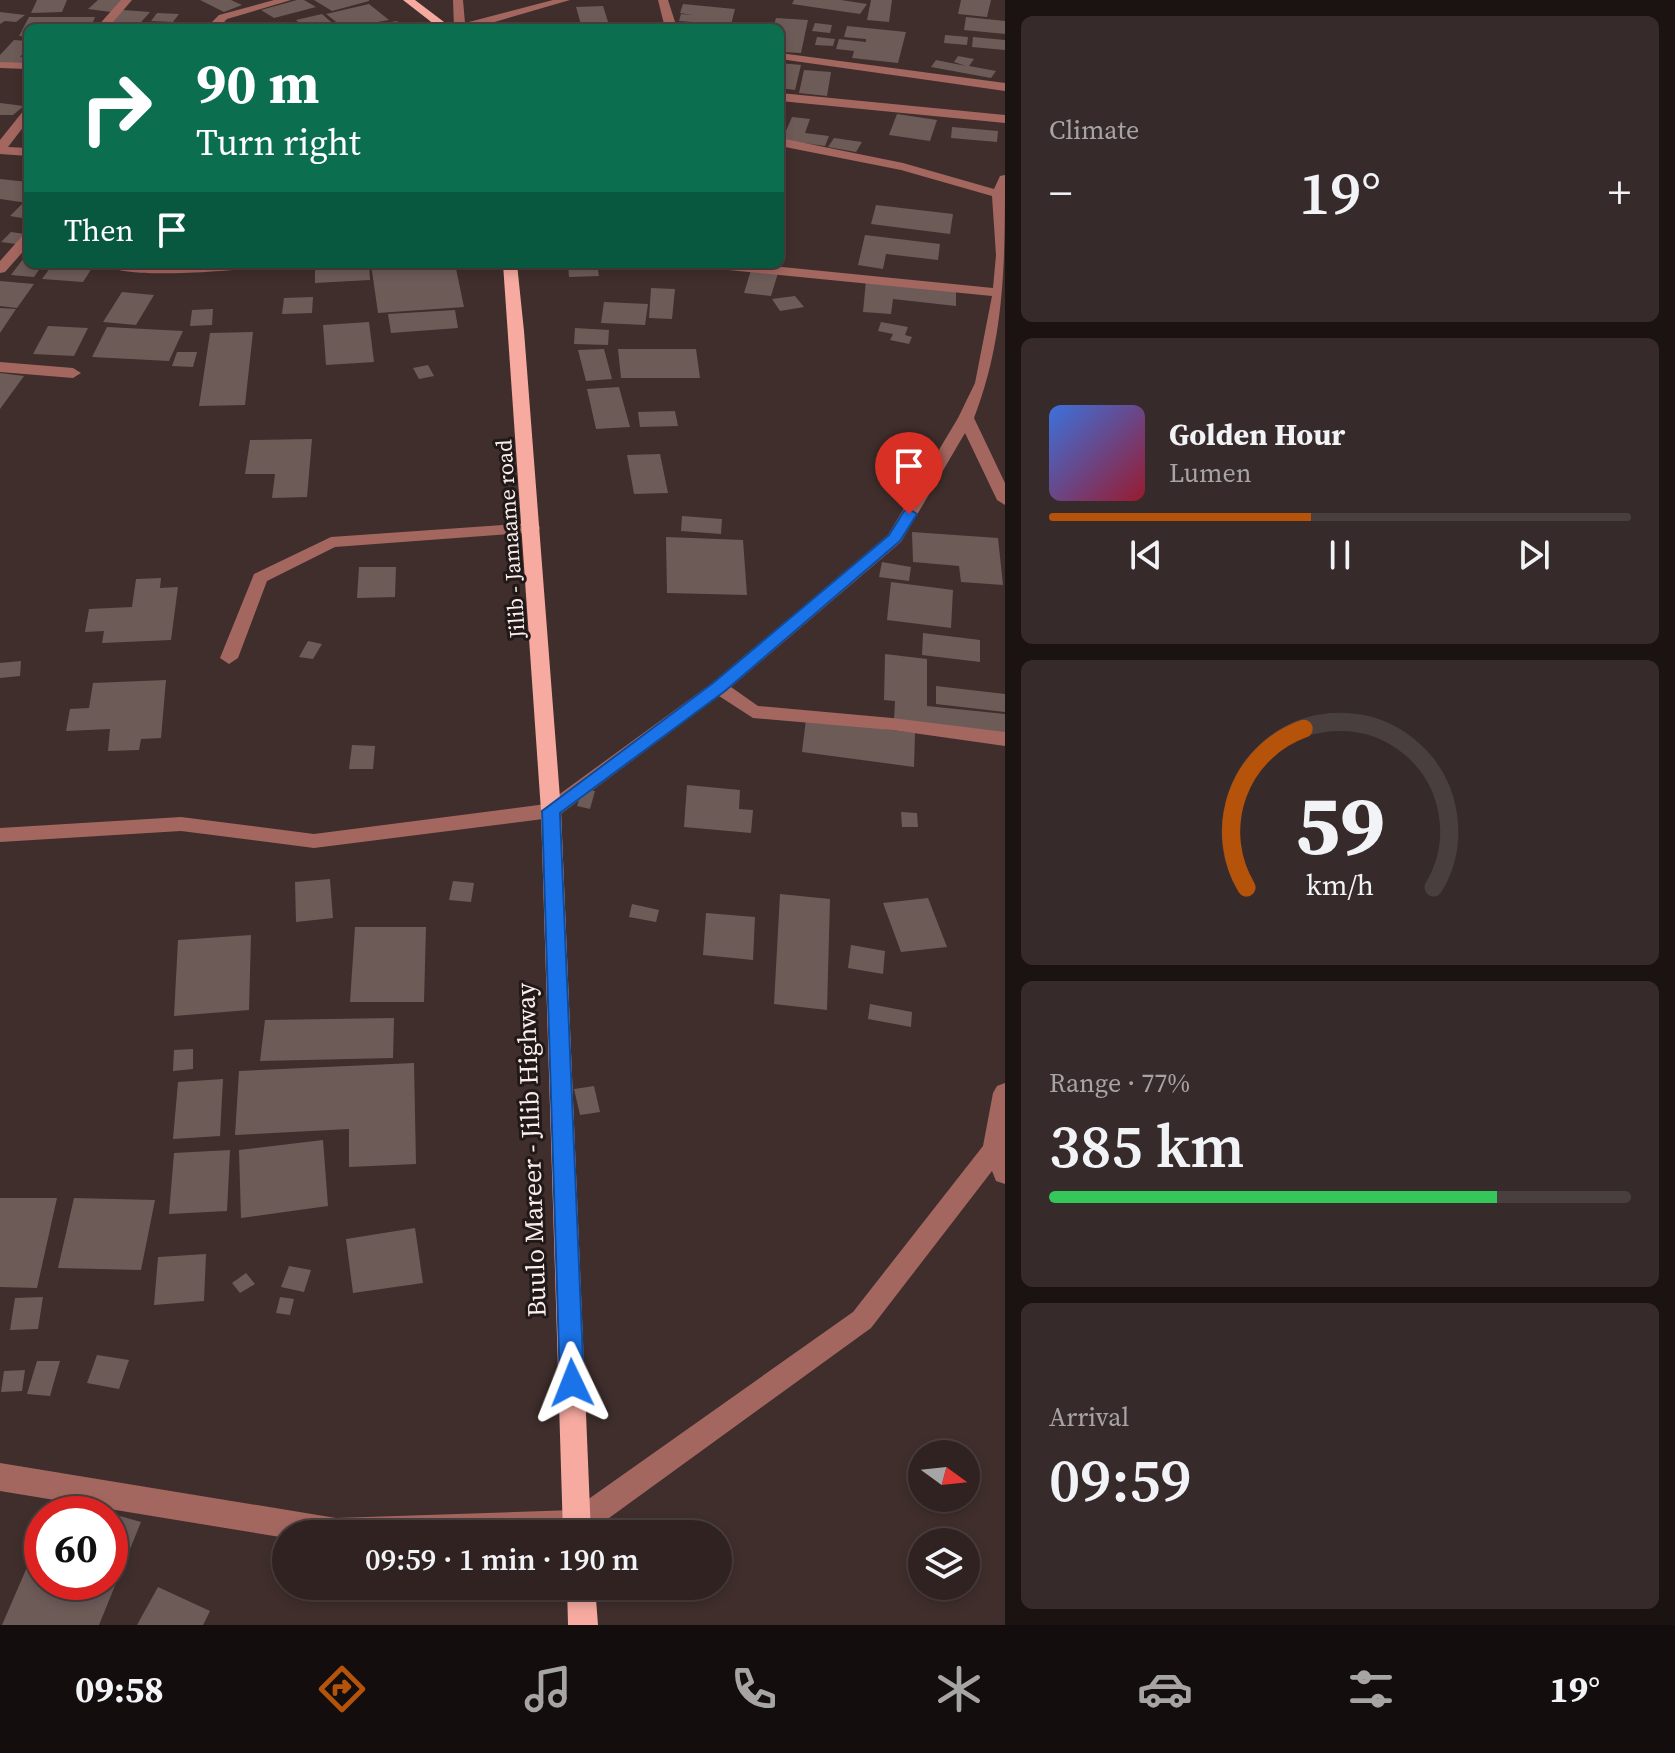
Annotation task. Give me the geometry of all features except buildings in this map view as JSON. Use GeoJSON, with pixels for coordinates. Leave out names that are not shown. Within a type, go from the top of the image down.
{"type":"FeatureCollection","features":[{"type":"Feature","properties":{"kind":"main road"},"geometry":{"type":"LineString","coordinates":[[408,0],[441,24]]}},
{"type":"Feature","properties":{"kind":"main road","name":"Jilib - Jamaame road"},"geometry":{"type":"LineString","coordinates":[[510,268],[551,811]]}},
{"type":"Feature","properties":{"kind":"main road","name":"Buulo Mareer - Jilib Highway"},"geometry":{"type":"LineString","coordinates":[[551,811],[577,1520]]}},
{"type":"Feature","properties":{"kind":"main road"},"geometry":{"type":"LineString","coordinates":[[582,1600],[583,1625]]}},
{"type":"Feature","properties":{"kind":"street"},"geometry":{"type":"LineString","coordinates":[[106,24],[127,0]]}},
{"type":"Feature","properties":{"kind":"street"},"geometry":{"type":"LineString","coordinates":[[216,24],[223,17],[286,0]]}},
{"type":"Feature","properties":{"kind":"street"},"geometry":{"type":"LineString","coordinates":[[458,0],[460,24]]}},
{"type":"Feature","properties":{"kind":"street"},"geometry":{"type":"LineString","coordinates":[[475,24],[565,0]]}},
{"type":"Feature","properties":{"kind":"street"},"geometry":{"type":"LineString","coordinates":[[663,0],[670,24]]}},
{"type":"Feature","properties":{"kind":"street"},"geometry":{"type":"LineString","coordinates":[[784,57],[1005,87]]}},
{"type":"Feature","properties":{"kind":"street"},"geometry":{"type":"LineString","coordinates":[[0,65],[24,66]]}},
{"type":"Feature","properties":{"kind":"street"},"geometry":{"type":"LineString","coordinates":[[784,97],[1005,119]]}},
{"type":"Feature","properties":{"kind":"street"},"geometry":{"type":"LineString","coordinates":[[0,149],[24,118]]}},
{"type":"Feature","properties":{"kind":"street"},"geometry":{"type":"LineString","coordinates":[[0,835],[181,824],[314,841],[551,811],[719,687],[895,538],[966,418],[983,383],[1003,292],[1001,186],[784,143]]}},
{"type":"Feature","properties":{"kind":"street"},"geometry":{"type":"LineString","coordinates":[[0,149],[24,152]]}},
{"type":"Feature","properties":{"kind":"street"},"geometry":{"type":"LineString","coordinates":[[0,269],[14,253]]}},
{"type":"Feature","properties":{"kind":"street"},"geometry":{"type":"LineString","coordinates":[[165,268],[195,268]]}},
{"type":"Feature","properties":{"kind":"street"},"geometry":{"type":"LineString","coordinates":[[750,268],[1003,292]]}},
{"type":"Feature","properties":{"kind":"street"},"geometry":{"type":"LineString","coordinates":[[0,367],[73,373]]}},
{"type":"Feature","properties":{"kind":"street"},"geometry":{"type":"LineString","coordinates":[[966,418],[1004,496]]}},
{"type":"Feature","properties":{"kind":"street"},"geometry":{"type":"LineString","coordinates":[[229,658],[260,578],[331,542],[532,528]]}},
{"type":"Feature","properties":{"kind":"street"},"geometry":{"type":"LineString","coordinates":[[719,687],[753,712],[892,724],[1005,739]]}},
{"type":"Feature","properties":{"kind":"street"},"geometry":{"type":"LineString","coordinates":[[589,1520],[862,1320],[994,1150],[1005,1093]]}},
{"type":"Feature","properties":{"kind":"street"},"geometry":{"type":"LineString","coordinates":[[994,1150],[1005,1174]]}},
{"type":"Feature","properties":{"kind":"street"},"geometry":{"type":"LineString","coordinates":[[0,1477],[272,1522]]}},
{"type":"Feature","properties":{"kind":"route"},"geometry":{"type":"LineString","coordinates":[[572,1383],[551,811],[719,687],[895,538],[909,514]]}}]}
